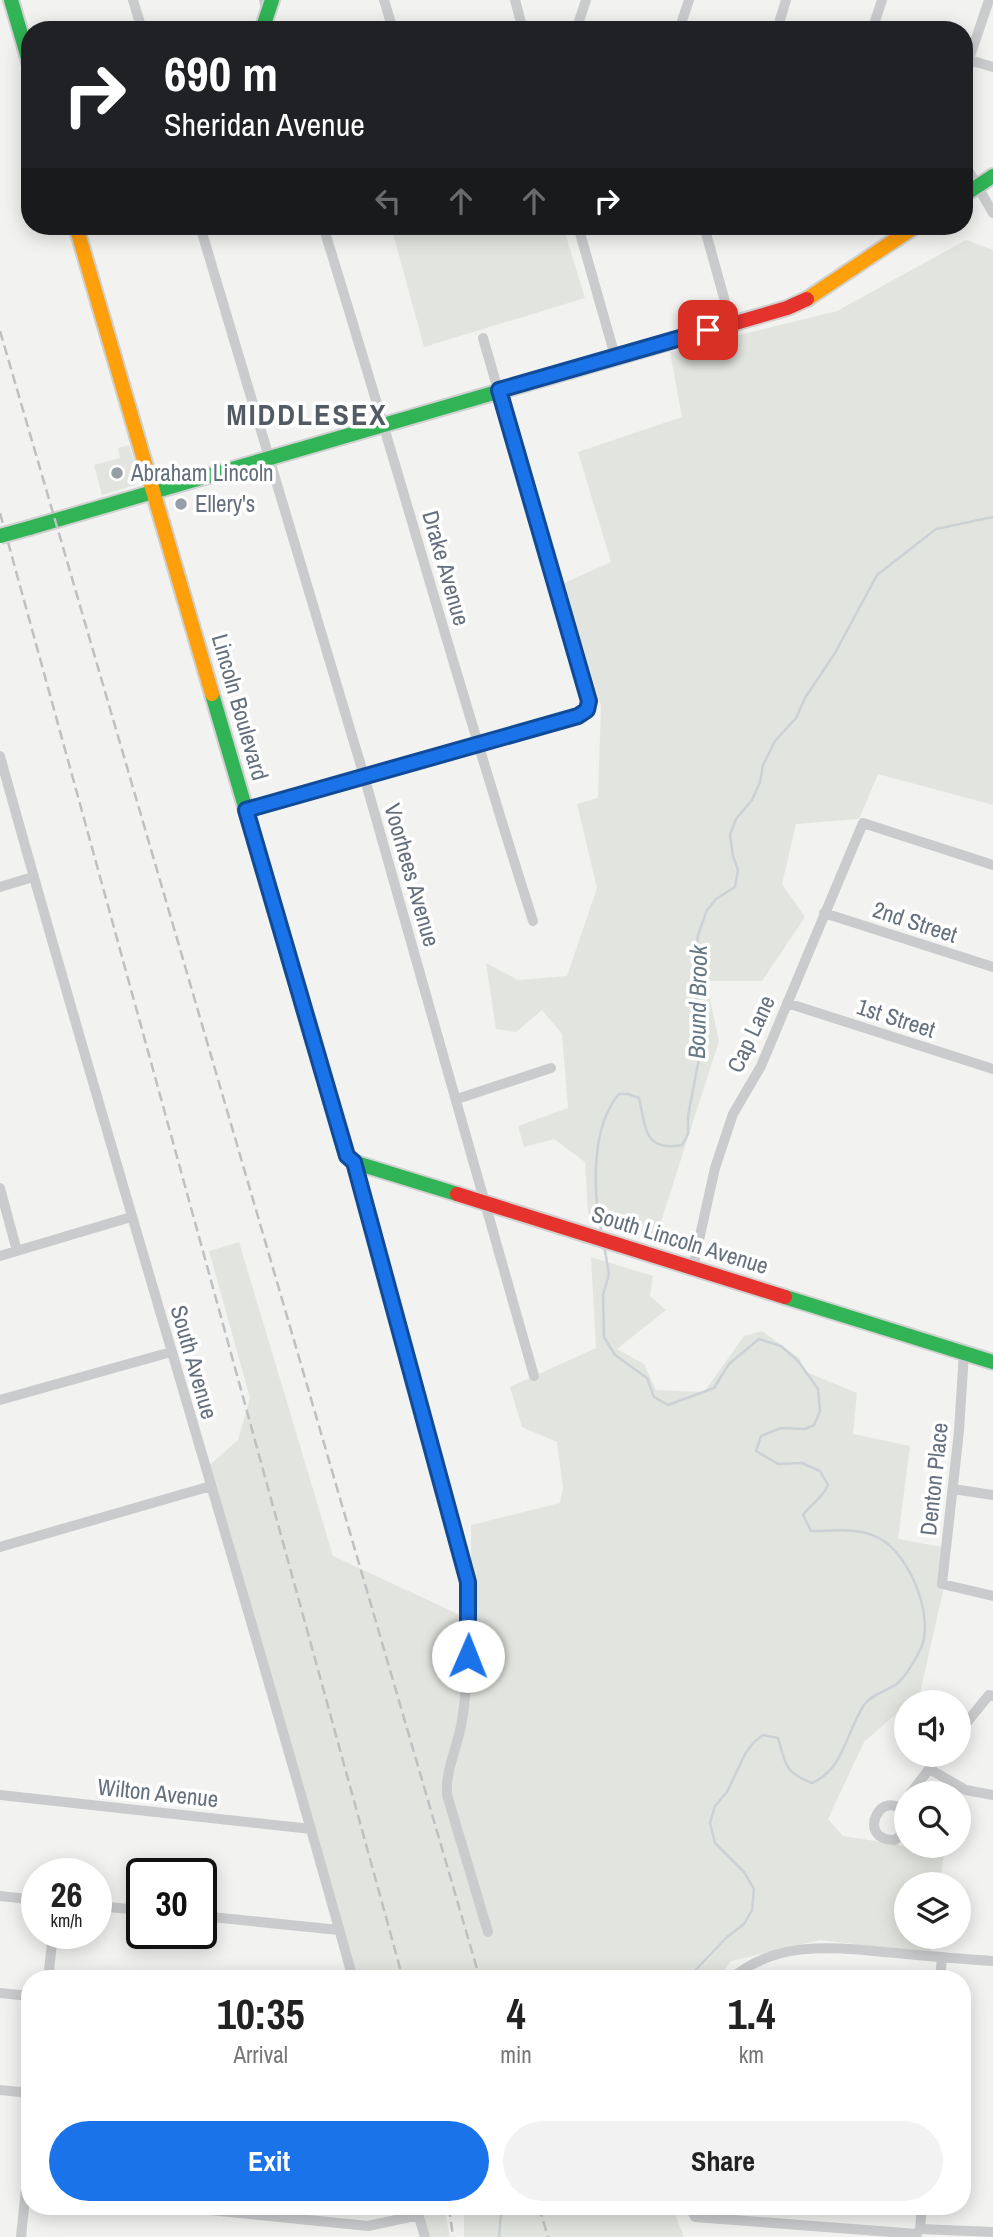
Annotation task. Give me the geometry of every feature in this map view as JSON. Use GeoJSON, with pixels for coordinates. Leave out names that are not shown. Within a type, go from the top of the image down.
{"type":"FeatureCollection","features":[{"type":"Feature","properties":{"kind":"street"},"geometry":{"type":"LineString","coordinates":[[11,0],[21,34]]}},
{"type":"Feature","properties":{"kind":"street"},"geometry":{"type":"LineString","coordinates":[[133,0],[139,21]]}},
{"type":"Feature","properties":{"kind":"street"},"geometry":{"type":"LineString","coordinates":[[384,0],[390,21]]}},
{"type":"Feature","properties":{"kind":"street"},"geometry":{"type":"LineString","coordinates":[[515,0],[521,21]]}},
{"type":"Feature","properties":{"kind":"street"},"geometry":{"type":"LineString","coordinates":[[579,21],[586,0]]}},
{"type":"Feature","properties":{"kind":"street"},"geometry":{"type":"LineString","coordinates":[[682,21],[689,0]]}},
{"type":"Feature","properties":{"kind":"street"},"geometry":{"type":"LineString","coordinates":[[780,21],[786,0]]}},
{"type":"Feature","properties":{"kind":"street"},"geometry":{"type":"LineString","coordinates":[[875,21],[882,0]]}},
{"type":"Feature","properties":{"kind":"street"},"geometry":{"type":"LineString","coordinates":[[973,48],[989,0]]}},
{"type":"Feature","properties":{"kind":"street"},"geometry":{"type":"LineString","coordinates":[[973,61],[993,67]]}},
{"type":"Feature","properties":{"kind":"street"},"geometry":{"type":"LineString","coordinates":[[973,190],[993,176]]}},
{"type":"Feature","properties":{"kind":"street"},"geometry":{"type":"LineString","coordinates":[[973,193],[993,213]]}},
{"type":"Feature","properties":{"kind":"street","name":"Lincoln Boulevard"},"geometry":{"type":"LineString","coordinates":[[79,235],[347,1156],[354,1162],[468,1582],[470,1631],[467,1681],[461,1725],[446,1784],[488,1932]]}},
{"type":"Feature","properties":{"kind":"street","name":"Voorhees Avenue"},"geometry":{"type":"LineString","coordinates":[[203,235],[364,776],[534,1376]]}},
{"type":"Feature","properties":{"kind":"street","name":"Drake Avenue"},"geometry":{"type":"LineString","coordinates":[[326,235],[385,424],[477,745],[533,921]]}},
{"type":"Feature","properties":{"kind":"street"},"geometry":{"type":"LineString","coordinates":[[581,235],[615,356]]}},
{"type":"Feature","properties":{"kind":"street"},"geometry":{"type":"LineString","coordinates":[[707,235],[731,323]]}},
{"type":"Feature","properties":{"kind":"street"},"geometry":{"type":"LineString","coordinates":[[0,536],[787,307],[812,297],[903,235]]}},
{"type":"Feature","properties":{"kind":"street"},"geometry":{"type":"LineString","coordinates":[[246,810],[578,716],[587,710],[589,701],[483,338]]}},
{"type":"Feature","properties":{"kind":"street","name":"South Avenue"},"geometry":{"type":"LineString","coordinates":[[0,756],[351,1970]]}},
{"type":"Feature","properties":{"kind":"street","name":"Cap Lane"},"geometry":{"type":"LineString","coordinates":[[693,1267],[715,1168],[733,1114],[761,1066],[863,823],[993,865]]}},
{"type":"Feature","properties":{"kind":"street"},"geometry":{"type":"LineString","coordinates":[[0,887],[33,877]]}},
{"type":"Feature","properties":{"kind":"street","name":"2nd Street"},"geometry":{"type":"LineString","coordinates":[[824,913],[993,967]]}},
{"type":"Feature","properties":{"kind":"street","name":"1st Street"},"geometry":{"type":"LineString","coordinates":[[787,1003],[993,1069]]}},
{"type":"Feature","properties":{"kind":"street"},"geometry":{"type":"LineString","coordinates":[[457,1099],[551,1068]]}},
{"type":"Feature","properties":{"kind":"street","name":"South Lincoln Avenue"},"geometry":{"type":"LineString","coordinates":[[354,1162],[993,1362]]}},
{"type":"Feature","properties":{"kind":"street"},"geometry":{"type":"LineString","coordinates":[[0,1188],[17,1251]]}},
{"type":"Feature","properties":{"kind":"street"},"geometry":{"type":"LineString","coordinates":[[0,1256],[131,1217]]}},
{"type":"Feature","properties":{"kind":"street"},"geometry":{"type":"LineString","coordinates":[[0,1400],[171,1352]]}},
{"type":"Feature","properties":{"kind":"street","name":"Denton Place"},"geometry":{"type":"LineString","coordinates":[[964,1353],[942,1584],[993,1596]]}},
{"type":"Feature","properties":{"kind":"street"},"geometry":{"type":"LineString","coordinates":[[0,1547],[211,1486]]}},
{"type":"Feature","properties":{"kind":"street"},"geometry":{"type":"LineString","coordinates":[[953,1489],[993,1495]]}},
{"type":"Feature","properties":{"kind":"street"},"geometry":{"type":"LineString","coordinates":[[971,1717],[989,1695],[993,1696]]}},
{"type":"Feature","properties":{"kind":"street"},"geometry":{"type":"LineString","coordinates":[[920,1781],[929,1769],[966,1790],[993,1795]]}},
{"type":"Feature","properties":{"kind":"street","name":"Wilton Avenue"},"geometry":{"type":"LineString","coordinates":[[0,1795],[312,1829]]}},
{"type":"Feature","properties":{"kind":"street"},"geometry":{"type":"LineString","coordinates":[[894,1807],[889,1805],[882,1808],[875,1816],[874,1827],[879,1836],[889,1841],[894,1840]]}},
{"type":"Feature","properties":{"kind":"street"},"geometry":{"type":"LineString","coordinates":[[0,1896],[21,1898]]}},
{"type":"Feature","properties":{"kind":"street"},"geometry":{"type":"LineString","coordinates":[[217,1918],[340,1930]]}},
{"type":"Feature","properties":{"kind":"street"},"geometry":{"type":"LineString","coordinates":[[741,1970],[791,1950],[823,1946],[993,1961]]}},
{"type":"Feature","properties":{"kind":"street"},"geometry":{"type":"LineString","coordinates":[[49,1970],[51,1949]]}},
{"type":"Feature","properties":{"kind":"street"},"geometry":{"type":"LineString","coordinates":[[941,1970],[942,1957]]}},
{"type":"Feature","properties":{"kind":"street"},"geometry":{"type":"LineString","coordinates":[[0,1993],[21,1995]]}},
{"type":"Feature","properties":{"kind":"street"},"geometry":{"type":"LineString","coordinates":[[0,2091],[21,2092]]}},
{"type":"Feature","properties":{"kind":"street"},"geometry":{"type":"LineString","coordinates":[[21,2237],[24,2215]]}},
{"type":"Feature","properties":{"kind":"street"},"geometry":{"type":"LineString","coordinates":[[261,2215],[368,2226],[404,2215]]}},
{"type":"Feature","properties":{"kind":"street"},"geometry":{"type":"LineString","coordinates":[[418,2215],[425,2237]]}},
{"type":"Feature","properties":{"kind":"street"},"geometry":{"type":"LineString","coordinates":[[694,2215],[918,2233],[993,2232]]}},
{"type":"Feature","properties":{"kind":"street"},"geometry":{"type":"LineString","coordinates":[[918,2233],[921,2215]]}},
{"type":"Feature","properties":{"kind":"street"},"geometry":{"type":"LineString","coordinates":[[352,2224],[355,2237]]}},
{"type":"Feature","properties":{"kind":"shaded area"},"geometry":{"type":"Polygon","coordinates":[[[393,235],[566,235],[585,298],[424,347],[393,235]]]}},
{"type":"Feature","properties":{"kind":"shaded area"},"geometry":{"type":"Polygon","coordinates":[[[966,240],[993,250],[993,805],[878,774],[859,819],[796,824],[782,884],[805,917],[762,981],[706,981],[719,1041],[656,1237],[588,1214],[585,1162],[554,1139],[524,1147],[518,1126],[568,1108],[562,1034],[542,1010],[516,1032],[496,1029],[486,963],[518,980],[567,976],[597,888],[577,804],[598,798],[601,706],[564,583],[611,562],[578,452],[682,417],[670,352],[837,311],[966,240]]]}},
{"type":"Feature","properties":{"kind":"shaded area"},"geometry":{"type":"Polygon","coordinates":[[[129,445],[139,477],[135,485],[102,495],[94,465],[120,458],[118,448],[129,445]]]}},
{"type":"Feature","properties":{"kind":"shaded area"},"geometry":{"type":"Polygon","coordinates":[[[239,1242],[333,1556],[471,1620],[471,1525],[560,1503],[563,1487],[557,1442],[522,1427],[510,1387],[596,1348],[591,1257],[653,1276],[650,1296],[666,1310],[617,1349],[644,1364],[656,1390],[704,1392],[744,1336],[762,1331],[799,1358],[806,1372],[857,1393],[853,1434],[910,1446],[898,1539],[942,1547],[947,1574],[921,1690],[894,1690],[894,1716],[864,1742],[828,1819],[843,1836],[894,1844],[894,1858],[943,1858],[942,1872],[894,1872],[894,1949],[820,1940],[731,1961],[724,1970],[349,1970],[205,1469],[238,1440],[250,1398],[209,1251],[239,1242]]]}},
{"type":"Feature","properties":{"kind":"shaded area"},"geometry":{"type":"Polygon","coordinates":[[[897,1949],[932,1949],[931,1953],[897,1949]]]}},
{"type":"Feature","properties":{"kind":"shaded area"},"geometry":{"type":"Polygon","coordinates":[[[420,2215],[446,2215],[450,2237],[427,2237],[420,2215]]]}},
{"type":"Feature","properties":{"kind":"shaded area"},"geometry":{"type":"Polygon","coordinates":[[[464,2215],[675,2215],[684,2237],[464,2237],[464,2215]]]}},
{"type":"Feature","properties":{"kind":"waterway","name":"Bound Brook"},"geometry":{"type":"LineString","coordinates":[[602,1235],[597,1200],[596,1162],[603,1125],[619,1094],[639,1098],[649,1135],[660,1145],[682,1145],[688,1134],[688,1116],[701,1048],[695,982],[698,935],[707,910],[716,899],[735,887],[738,870],[730,835],[736,819],[752,800],[760,782],[763,765],[775,741],[796,718],[877,575],[936,529],[993,517]]}},
{"type":"Feature","properties":{"kind":"waterway","name":"Bound Brook"},"geometry":{"type":"LineString","coordinates":[[604,1245],[609,1274],[603,1295],[604,1337],[615,1355],[647,1378],[654,1397],[668,1405],[714,1388],[729,1364],[759,1339],[781,1346],[798,1361],[818,1389],[820,1411],[814,1425],[805,1429],[781,1428],[761,1436],[756,1451],[778,1464],[802,1463],[820,1471],[828,1485],[803,1515],[811,1531],[863,1532],[890,1546],[910,1572],[917,1588],[925,1622],[920,1650],[908,1671],[899,1682],[864,1705],[838,1759],[823,1777],[812,1783],[791,1771],[778,1738],[763,1735],[745,1754],[727,1792],[715,1806],[710,1823],[715,1843],[744,1872],[754,1889],[752,1910],[744,1924],[727,1937],[696,1970]]}},
{"type":"Feature","properties":{"kind":"waterway","name":"Bound Brook"},"geometry":{"type":"LineString","coordinates":[[499,2237],[501,2215]]}},
{"type":"Feature","properties":{"kind":"railway"},"geometry":{"type":"LineString","coordinates":[[0,331],[477,1970]]}},
{"type":"Feature","properties":{"kind":"railway"},"geometry":{"type":"LineString","coordinates":[[0,513],[401,1970]]}},
{"type":"Feature","properties":{"kind":"railway"},"geometry":{"type":"LineString","coordinates":[[450,2215],[453,2237]]}},
{"type":"Feature","properties":{"kind":"railway"},"geometry":{"type":"LineString","coordinates":[[541,2215],[548,2237]]}},
{"type":"Feature","properties":{"kind":"traffic: fast"},"geometry":{"type":"LineString","coordinates":[[11,0],[21,34]]}},
{"type":"Feature","properties":{"kind":"traffic: fast"},"geometry":{"type":"LineString","coordinates":[[265,21],[272,0]]}},
{"type":"Feature","properties":{"kind":"traffic: fast"},"geometry":{"type":"LineString","coordinates":[[973,189],[993,176]]}},
{"type":"Feature","properties":{"kind":"traffic: fast"},"geometry":{"type":"LineString","coordinates":[[29,528],[511,388]]}},
{"type":"Feature","properties":{"kind":"traffic: fast"},"geometry":{"type":"LineString","coordinates":[[0,536],[29,528]]}},
{"type":"Feature","properties":{"kind":"traffic: fast"},"geometry":{"type":"LineString","coordinates":[[212,694],[347,1155],[353,1162],[457,1194]]}},
{"type":"Feature","properties":{"kind":"traffic: fast"},"geometry":{"type":"LineString","coordinates":[[785,1297],[993,1362]]}},
{"type":"Feature","properties":{"kind":"traffic: slow"},"geometry":{"type":"LineString","coordinates":[[79,235],[212,694]]}},
{"type":"Feature","properties":{"kind":"traffic: slow"},"geometry":{"type":"LineString","coordinates":[[807,299],[903,235]]}},
{"type":"Feature","properties":{"kind":"traffic: jam"},"geometry":{"type":"LineString","coordinates":[[511,388],[787,308],[807,299]]}},
{"type":"Feature","properties":{"kind":"traffic: jam"},"geometry":{"type":"LineString","coordinates":[[457,1194],[785,1297]]}},
{"type":"Feature","properties":{"kind":"place","name":"Abraham Lincoln"},"geometry":{"type":"Point","coordinates":[117,473]}},
{"type":"Feature","properties":{"kind":"place","name":"Ellery's"},"geometry":{"type":"Point","coordinates":[181,504]}},
{"type":"Feature","properties":{"kind":"district","name":"MIDDLESEX"},"geometry":{"type":"Point","coordinates":[307,415]}},
{"type":"Feature","properties":{"kind":"route"},"geometry":{"type":"LineString","coordinates":[[468,1656],[468,1582],[354,1162],[347,1156],[246,810],[585,713],[589,701],[499,390],[708,330]]}}]}
